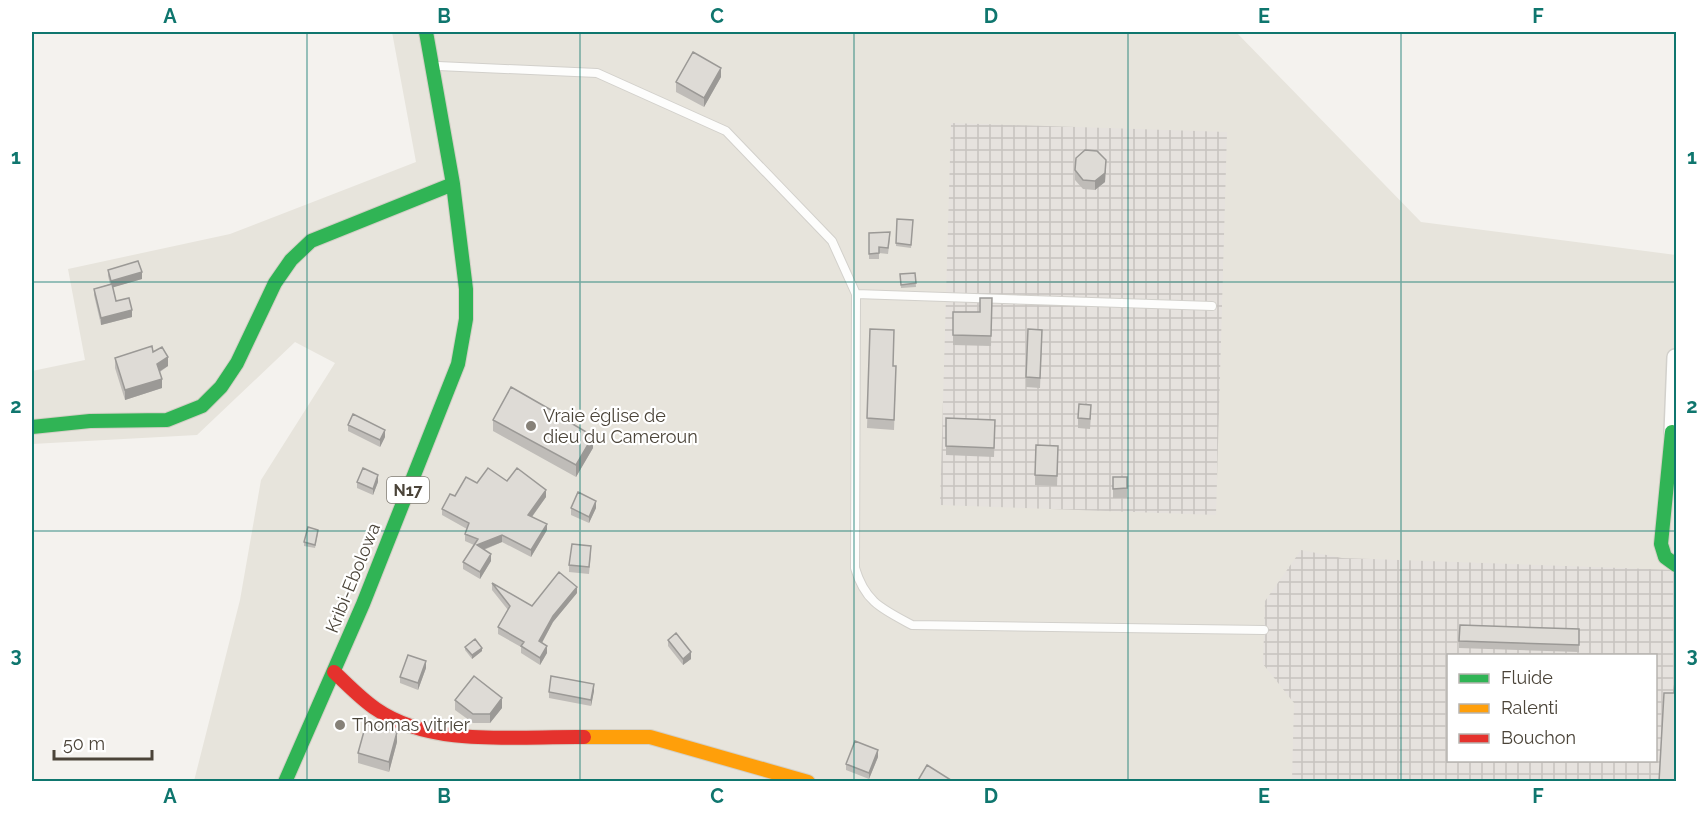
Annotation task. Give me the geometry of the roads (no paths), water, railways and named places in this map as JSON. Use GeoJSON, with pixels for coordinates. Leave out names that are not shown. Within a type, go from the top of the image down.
{"type":"FeatureCollection","features":[{"type":"Feature","properties":{"kind":"main road","name":"Kribi-Ebolowa"},"geometry":{"type":"LineString","coordinates":[[285,782],[334,672],[458,364],[465,319],[466,289],[453,184],[426,32]]}},
{"type":"Feature","properties":{"kind":"main road"},"geometry":{"type":"LineString","coordinates":[[32,427],[89,421],[149,422],[177,418],[203,405],[224,385],[254,322],[291,260],[301,248],[311,241],[453,184]]}},
{"type":"Feature","properties":{"kind":"main road"},"geometry":{"type":"LineString","coordinates":[[1674,432],[1661,552],[1666,560],[1677,565]]}},
{"type":"Feature","properties":{"kind":"main road"},"geometry":{"type":"LineString","coordinates":[[334,672],[386,715],[406,726],[447,736],[650,737],[808,782]]}},
{"type":"Feature","properties":{"kind":"street"},"geometry":{"type":"LineString","coordinates":[[1674,432],[1675,357]]}},
{"type":"Feature","properties":{"kind":"lane"},"geometry":{"type":"LineString","coordinates":[[433,66],[597,73],[726,131],[832,241],[856,294],[855,568],[861,588],[883,610],[912,626],[1264,630]]}},
{"type":"Feature","properties":{"kind":"lane"},"geometry":{"type":"LineString","coordinates":[[856,294],[1212,306]]}},
{"type":"Feature","properties":{"kind":"place","name":"Vraie église de dieu du Cameroun"},"geometry":{"type":"Point","coordinates":[531,426]}},
{"type":"Feature","properties":{"kind":"place","name":"Thomas vitrier"},"geometry":{"type":"Point","coordinates":[340,725]}}]}
